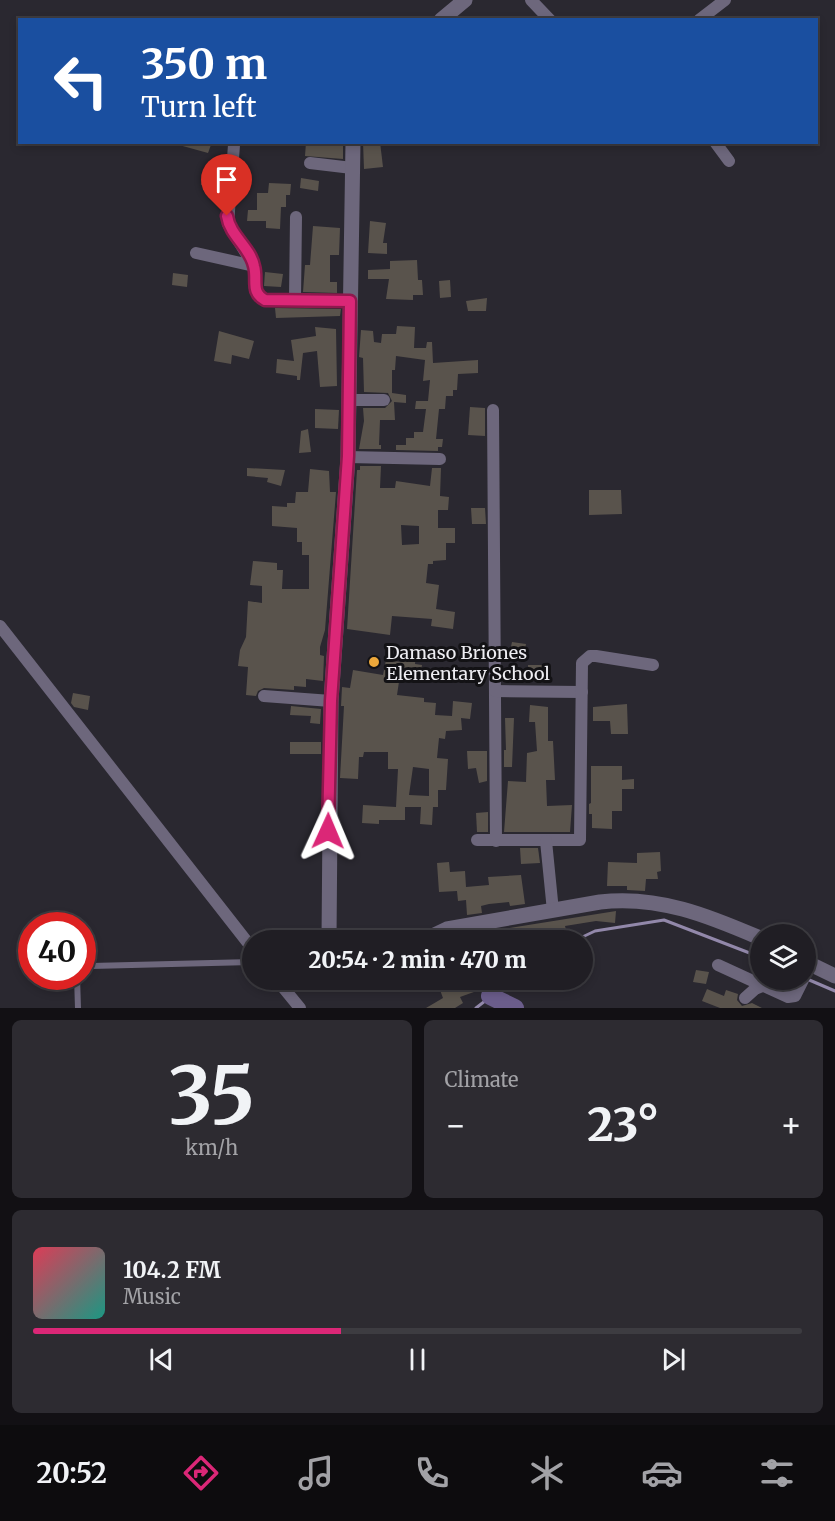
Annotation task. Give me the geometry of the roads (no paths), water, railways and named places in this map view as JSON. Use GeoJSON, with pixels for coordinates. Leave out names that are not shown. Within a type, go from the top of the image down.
{"type":"FeatureCollection","features":[{"type":"Feature","properties":{"kind":"street"},"geometry":{"type":"LineString","coordinates":[[443,18],[465,0]]}},
{"type":"Feature","properties":{"kind":"street"},"geometry":{"type":"LineString","coordinates":[[531,0],[548,18]]}},
{"type":"Feature","properties":{"kind":"street"},"geometry":{"type":"LineString","coordinates":[[702,18],[725,0]]}},
{"type":"Feature","properties":{"kind":"street"},"geometry":{"type":"LineString","coordinates":[[328,930],[331,701],[348,456],[353,144]]}},
{"type":"Feature","properties":{"kind":"street"},"geometry":{"type":"LineString","coordinates":[[716,144],[729,161]]}},
{"type":"Feature","properties":{"kind":"street"},"geometry":{"type":"LineString","coordinates":[[234,145],[228,224],[254,266],[255,290],[259,297],[265,300],[350,301]]}},
{"type":"Feature","properties":{"kind":"street"},"geometry":{"type":"LineString","coordinates":[[310,163],[352,168]]}},
{"type":"Feature","properties":{"kind":"street"},"geometry":{"type":"LineString","coordinates":[[295,299],[296,217]]}},
{"type":"Feature","properties":{"kind":"street"},"geometry":{"type":"LineString","coordinates":[[196,253],[254,266]]}},
{"type":"Feature","properties":{"kind":"street"},"geometry":{"type":"LineString","coordinates":[[348,400],[384,400]]}},
{"type":"Feature","properties":{"kind":"street"},"geometry":{"type":"LineString","coordinates":[[493,410],[496,841]]}},
{"type":"Feature","properties":{"kind":"street"},"geometry":{"type":"LineString","coordinates":[[348,456],[440,459]]}},
{"type":"Feature","properties":{"kind":"street"},"geometry":{"type":"LineString","coordinates":[[0,626],[242,935]]}},
{"type":"Feature","properties":{"kind":"street"},"geometry":{"type":"LineString","coordinates":[[477,840],[577,842],[582,835],[582,663],[590,656],[653,665]]}},
{"type":"Feature","properties":{"kind":"street"},"geometry":{"type":"LineString","coordinates":[[495,691],[582,692]]}},
{"type":"Feature","properties":{"kind":"street"},"geometry":{"type":"LineString","coordinates":[[264,696],[331,701]]}},
{"type":"Feature","properties":{"kind":"street"},"geometry":{"type":"LineString","coordinates":[[546,841],[552,911]]}},
{"type":"Feature","properties":{"kind":"street"},"geometry":{"type":"LineString","coordinates":[[447,930],[612,901],[671,905],[701,913],[750,934]]}},
{"type":"Feature","properties":{"kind":"street"},"geometry":{"type":"LineString","coordinates":[[718,965],[750,980]]}},
{"type":"Feature","properties":{"kind":"street"},"geometry":{"type":"LineString","coordinates":[[816,972],[835,975]]}},
{"type":"Feature","properties":{"kind":"street"},"geometry":{"type":"LineString","coordinates":[[285,990],[300,1008]]}},
{"type":"Feature","properties":{"kind":"street"},"geometry":{"type":"LineString","coordinates":[[745,998],[754,990]]}},
{"type":"Feature","properties":{"kind":"street"},"geometry":{"type":"LineString","coordinates":[[771,990],[788,997],[797,993],[798,990]]}},
{"type":"Feature","properties":{"kind":"lane"},"geometry":{"type":"LineString","coordinates":[[96,966],[242,962]]}},
{"type":"Feature","properties":{"kind":"lane"},"geometry":{"type":"LineString","coordinates":[[77,990],[78,1008]]}},
{"type":"Feature","properties":{"kind":"waterway"},"geometry":{"type":"LineString","coordinates":[[593,932],[664,920],[750,953]]}},
{"type":"Feature","properties":{"kind":"waterway"},"geometry":{"type":"LineString","coordinates":[[816,983],[835,991]]}},
{"type":"Feature","properties":{"kind":"waterway"},"geometry":{"type":"LineString","coordinates":[[476,1008],[499,990]]}},
{"type":"Feature","properties":{"kind":"waterway"},"geometry":{"type":"LineString","coordinates":[[490,996],[515,1008]]}},
{"type":"Feature","properties":{"kind":"place","name":"Damaso Briones Elementary School"},"geometry":{"type":"Point","coordinates":[374,662]}}]}
